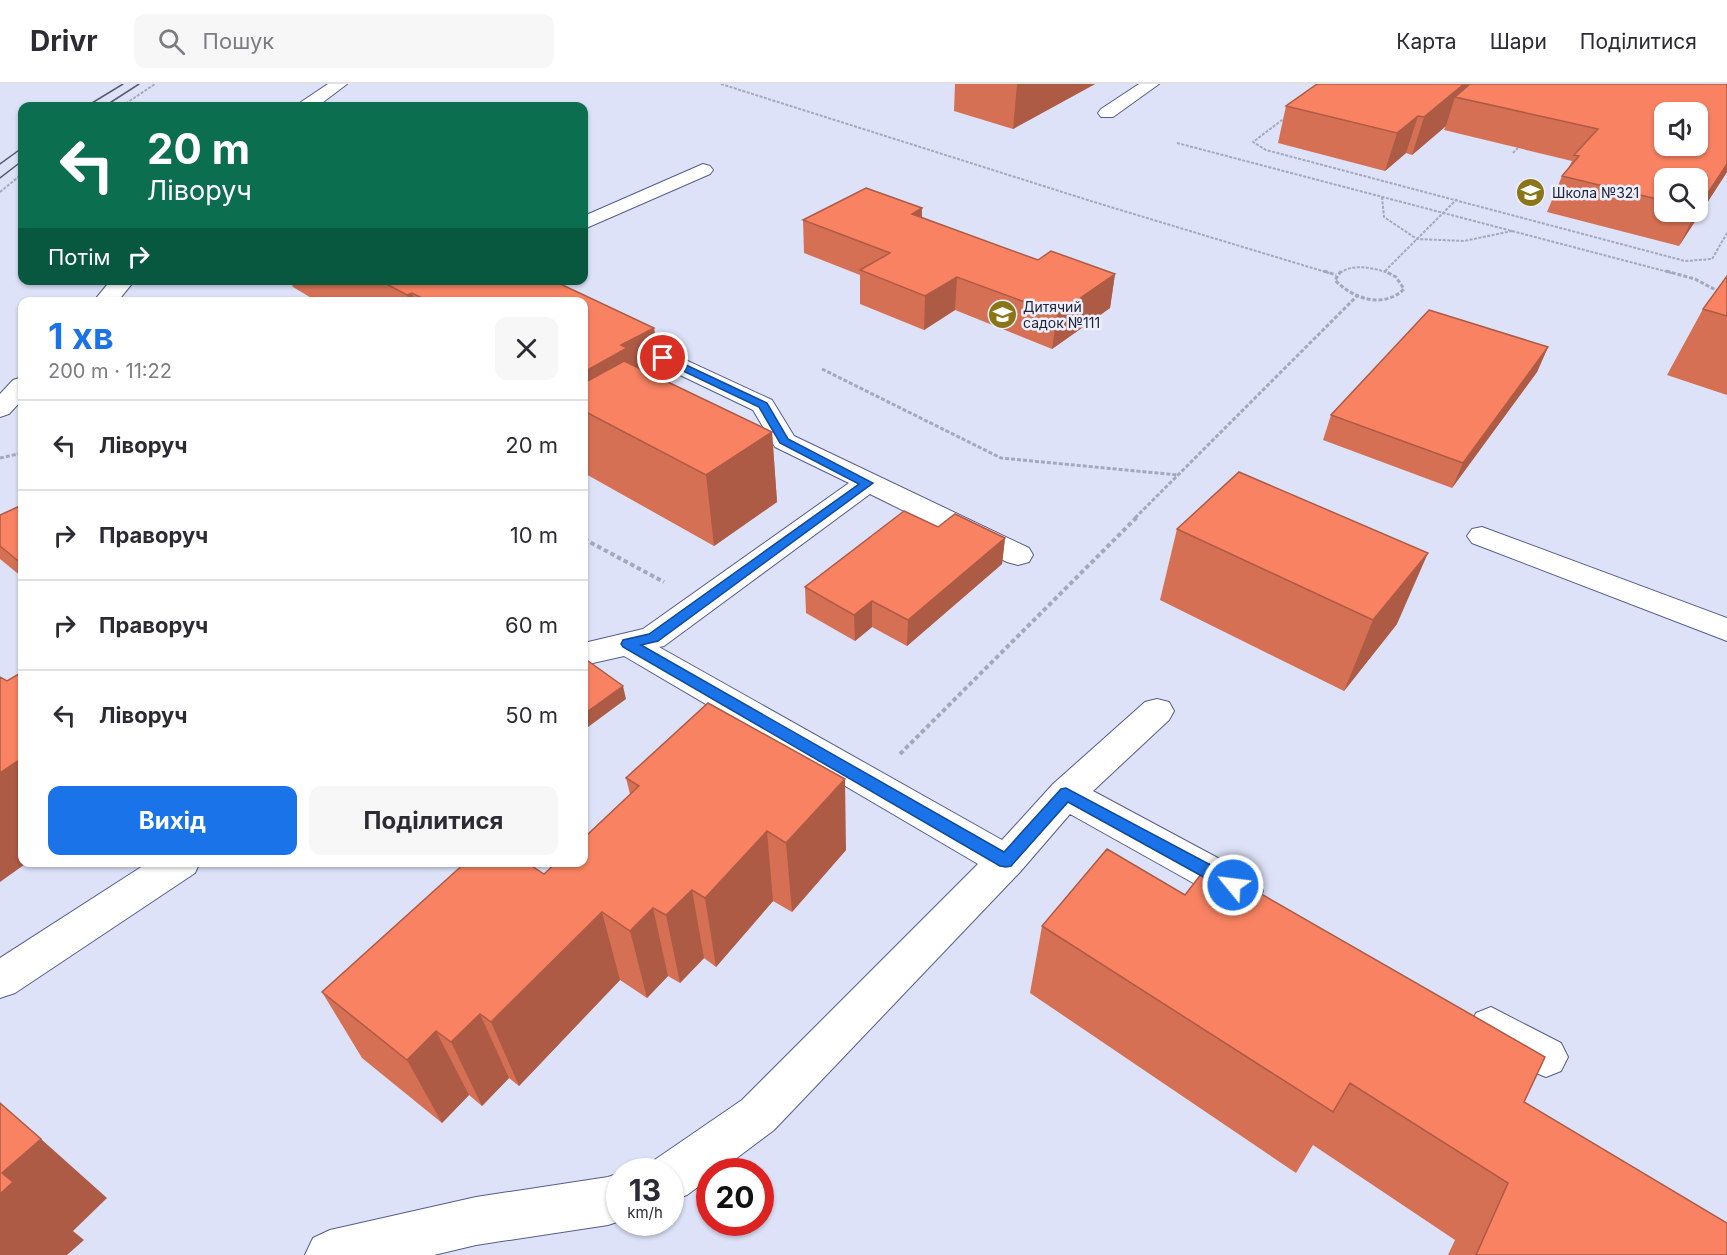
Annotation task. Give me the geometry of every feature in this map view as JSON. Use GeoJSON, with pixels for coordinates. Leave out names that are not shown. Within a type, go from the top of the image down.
{"type":"FeatureCollection","features":[{"type":"Feature","properties":{"kind":"street"},"geometry":{"type":"LineString","coordinates":[[313,102],[339,84]]}},
{"type":"Feature","properties":{"kind":"street"},"geometry":{"type":"LineString","coordinates":[[1107,113],[1151,84]]}},
{"type":"Feature","properties":{"kind":"street"},"geometry":{"type":"LineString","coordinates":[[588,221],[703,170]]}},
{"type":"Feature","properties":{"kind":"street"},"geometry":{"type":"LineString","coordinates":[[109,297],[119,285]]}},
{"type":"Feature","properties":{"kind":"street"},"geometry":{"type":"LineString","coordinates":[[588,322],[763,405],[784,441],[1018,555]]}},
{"type":"Feature","properties":{"kind":"street"},"geometry":{"type":"LineString","coordinates":[[0,408],[18,389]]}},
{"type":"Feature","properties":{"kind":"street"},"geometry":{"type":"LineString","coordinates":[[588,653],[653,638],[867,483]]}},
{"type":"Feature","properties":{"kind":"street"},"geometry":{"type":"LineString","coordinates":[[1482,536],[1727,630]]}},
{"type":"Feature","properties":{"kind":"street"},"geometry":{"type":"LineString","coordinates":[[628,644],[1006,861]]}},
{"type":"Feature","properties":{"kind":"street"},"geometry":{"type":"LineString","coordinates":[[684,1168],[758,1115],[1006,861],[1066,794],[1157,711]]}},
{"type":"Feature","properties":{"kind":"street"},"geometry":{"type":"LineString","coordinates":[[1066,794],[1275,908]]}},
{"type":"Feature","properties":{"kind":"street"},"geometry":{"type":"LineString","coordinates":[[0,980],[173,867]]}},
{"type":"Feature","properties":{"kind":"street"},"geometry":{"type":"LineString","coordinates":[[1462,1011],[1546,1057]]}},
{"type":"Feature","properties":{"kind":"street"},"geometry":{"type":"LineString","coordinates":[[330,1255],[476,1221],[606,1201]]}},
{"type":"Feature","properties":{"kind":"path"},"geometry":{"type":"LineString","coordinates":[[128,102],[155,84]]}},
{"type":"Feature","properties":{"kind":"path"},"geometry":{"type":"LineString","coordinates":[[721,84],[1083,199],[1336,275],[1349,268],[1372,268],[1385,271],[1403,283],[1404,289],[1401,294],[1378,299],[1357,296],[1340,287],[1335,280],[1336,275]]}},
{"type":"Feature","properties":{"kind":"path"},"geometry":{"type":"LineString","coordinates":[[1292,113],[1253,142],[1266,150],[1685,261],[1712,259],[1727,233]]}},
{"type":"Feature","properties":{"kind":"path"},"geometry":{"type":"LineString","coordinates":[[1177,143],[1695,279],[1726,294]]}},
{"type":"Feature","properties":{"kind":"path"},"geometry":{"type":"LineString","coordinates":[[1513,153],[1518,148]]}},
{"type":"Feature","properties":{"kind":"path"},"geometry":{"type":"LineString","coordinates":[[0,192],[18,177]]}},
{"type":"Feature","properties":{"kind":"path"},"geometry":{"type":"LineString","coordinates":[[1382,197],[1384,217],[1417,239],[1464,241],[1513,231]]}},
{"type":"Feature","properties":{"kind":"path"},"geometry":{"type":"LineString","coordinates":[[1385,271],[1457,199]]}},
{"type":"Feature","properties":{"kind":"path"},"geometry":{"type":"LineString","coordinates":[[870,783],[1357,296]]}},
{"type":"Feature","properties":{"kind":"path"},"geometry":{"type":"LineString","coordinates":[[822,369],[1001,458],[1179,475]]}},
{"type":"Feature","properties":{"kind":"path"},"geometry":{"type":"LineString","coordinates":[[0,458],[18,454]]}},
{"type":"Feature","properties":{"kind":"path"},"geometry":{"type":"LineString","coordinates":[[588,541],[702,603]]}},
{"type":"Feature","properties":{"kind":"building"},"geometry":{"type":"Polygon","coordinates":[[[1317,84],[1464,84],[1424,117],[1418,116],[1397,133],[1286,106],[1317,84]]]}},
{"type":"Feature","properties":{"kind":"building"},"geometry":{"type":"Polygon","coordinates":[[[1470,84],[1727,84],[1727,164],[1708,193],[1708,168],[1654,168],[1654,198],[1562,176],[1579,156],[1574,155],[1598,129],[1455,97],[1470,84]]]}},
{"type":"Feature","properties":{"kind":"building"},"geometry":{"type":"Polygon","coordinates":[[[866,188],[922,208],[912,214],[1038,260],[1051,251],[1115,274],[1057,314],[957,277],[925,296],[860,270],[890,253],[803,220],[866,188]]]}},
{"type":"Feature","properties":{"kind":"building"},"geometry":{"type":"Polygon","coordinates":[[[1727,276],[1727,316],[1703,309],[1727,276]]]}},
{"type":"Feature","properties":{"kind":"building"},"geometry":{"type":"Polygon","coordinates":[[[388,285],[563,285],[654,328],[621,345],[627,348],[588,370],[588,297],[420,297],[412,293],[407,295],[388,285]]]}},
{"type":"Feature","properties":{"kind":"building"},"geometry":{"type":"Polygon","coordinates":[[[1429,310],[1548,347],[1463,463],[1331,415],[1429,310]]]}},
{"type":"Feature","properties":{"kind":"building"},"geometry":{"type":"Polygon","coordinates":[[[624,361],[772,432],[706,475],[588,413],[588,381],[624,361]]]}},
{"type":"Feature","properties":{"kind":"building"},"geometry":{"type":"Polygon","coordinates":[[[1239,472],[1428,553],[1373,620],[1177,529],[1239,472]]]}},
{"type":"Feature","properties":{"kind":"building"},"geometry":{"type":"Polygon","coordinates":[[[18,507],[18,561],[0,546],[0,515],[18,507]]]}},
{"type":"Feature","properties":{"kind":"building"},"geometry":{"type":"Polygon","coordinates":[[[904,511],[938,527],[955,514],[1005,538],[908,620],[872,601],[854,615],[805,587],[904,511]]]}},
{"type":"Feature","properties":{"kind":"building"},"geometry":{"type":"Polygon","coordinates":[[[588,661],[623,686],[588,711],[588,661]]]}},
{"type":"Feature","properties":{"kind":"building"},"geometry":{"type":"Polygon","coordinates":[[[18,674],[18,761],[0,773],[0,677],[7,681],[18,674]]]}},
{"type":"Feature","properties":{"kind":"building"},"geometry":{"type":"Polygon","coordinates":[[[708,703],[845,779],[786,843],[767,831],[705,898],[692,890],[666,915],[653,908],[630,931],[602,912],[491,1022],[480,1014],[451,1042],[436,1031],[407,1060],[322,992],[460,867],[534,867],[544,874],[552,867],[588,867],[588,834],[639,786],[626,778],[708,703]]]}},
{"type":"Feature","properties":{"kind":"building"},"geometry":{"type":"Polygon","coordinates":[[[1107,849],[1185,895],[1209,864],[1545,1057],[1524,1102],[1727,1223],[1727,1255],[1476,1255],[1508,1183],[1350,1083],[1333,1112],[1042,926],[1107,849]]]}},
{"type":"Feature","properties":{"kind":"building"},"geometry":{"type":"Polygon","coordinates":[[[0,1103],[41,1139],[2,1173],[13,1182],[0,1194],[0,1103]]]}},
{"type":"Feature","properties":{"kind":"tram line"},"geometry":{"type":"LineString","coordinates":[[94,102],[123,84]]}},
{"type":"Feature","properties":{"kind":"tram line"},"geometry":{"type":"LineString","coordinates":[[111,102],[139,84]]}},
{"type":"Feature","properties":{"kind":"tram line"},"geometry":{"type":"LineString","coordinates":[[0,164],[18,151]]}},
{"type":"Feature","properties":{"kind":"tram line"},"geometry":{"type":"LineString","coordinates":[[0,178],[18,164]]}},
{"type":"Feature","properties":{"kind":"place","name":"Школа №321"},"geometry":{"type":"Point","coordinates":[1531,192]}},
{"type":"Feature","properties":{"kind":"place","name":"Дитячий садок №111"},"geometry":{"type":"Point","coordinates":[1002,314]}},
{"type":"Feature","properties":{"kind":"route"},"geometry":{"type":"LineString","coordinates":[[663,358],[763,405],[784,441],[867,483],[653,638],[628,644],[1006,861],[1066,794],[1233,885]]}}]}
